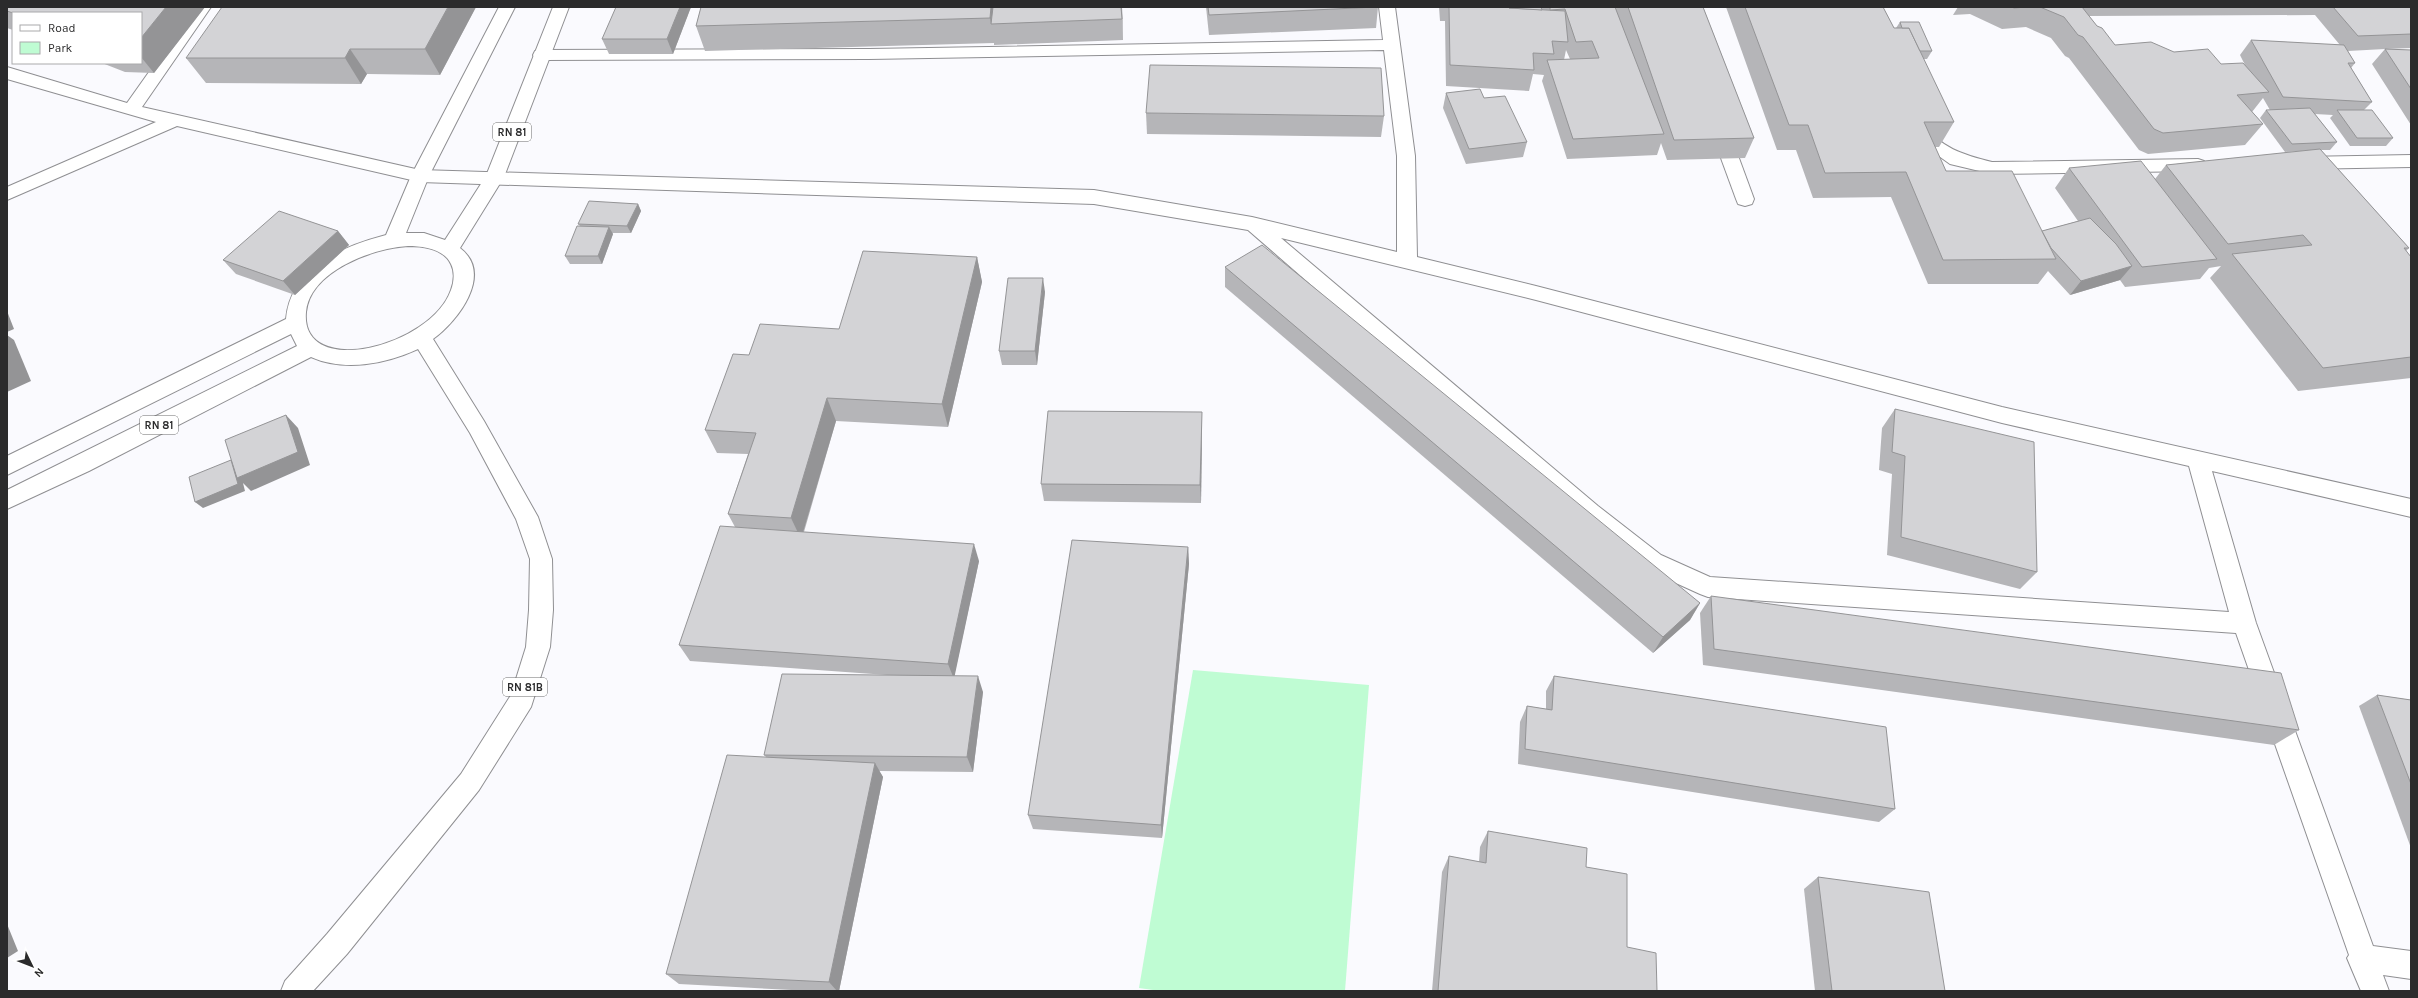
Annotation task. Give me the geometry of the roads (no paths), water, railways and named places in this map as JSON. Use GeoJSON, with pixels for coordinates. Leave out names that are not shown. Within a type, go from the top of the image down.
{"type":"FeatureCollection","features":[{"type":"Feature","properties":{"kind":"street"},"geometry":{"type":"LineString","coordinates":[[131,110],[203,7]]}},
{"type":"Feature","properties":{"kind":"street"},"geometry":{"type":"LineString","coordinates":[[393,240],[420,176],[506,7]]}},
{"type":"Feature","properties":{"kind":"street","name":"RN 81"},"geometry":{"type":"LineString","coordinates":[[449,249],[495,177],[541,55],[561,7]]}},
{"type":"Feature","properties":{"kind":"street"},"geometry":{"type":"LineString","coordinates":[[1387,7],[1406,156],[1407,261]]}},
{"type":"Feature","properties":{"kind":"street"},"geometry":{"type":"LineString","coordinates":[[541,55],[869,54],[1391,46]]}},
{"type":"Feature","properties":{"kind":"street"},"geometry":{"type":"LineString","coordinates":[[7,73],[131,110],[174,121],[420,176],[495,177],[1094,197],[1252,224],[1407,261],[2002,415],[2197,458],[2411,508]]}},
{"type":"Feature","properties":{"kind":"street"},"geometry":{"type":"LineString","coordinates":[[1911,114],[1921,136],[1956,160],[1992,168],[2213,164]]}},
{"type":"Feature","properties":{"kind":"street"},"geometry":{"type":"LineString","coordinates":[[1715,118],[1745,199]]}},
{"type":"Feature","properties":{"kind":"street"},"geometry":{"type":"LineString","coordinates":[[7,194],[174,121]]}},
{"type":"Feature","properties":{"kind":"street"},"geometry":{"type":"LineString","coordinates":[[2285,163],[2411,161]]}},
{"type":"Feature","properties":{"kind":"street"},"geometry":{"type":"LineString","coordinates":[[1252,224],[1590,513],[1653,562],[1708,587],[2244,623]]}},
{"type":"Feature","properties":{"kind":"street"},"geometry":{"type":"LineString","coordinates":[[393,240],[424,240],[449,249],[461,262],[466,280],[459,300],[445,320],[422,338],[393,351],[362,358],[333,357],[311,348],[295,323],[298,302],[312,280],[335,261],[363,247],[393,240]]}},
{"type":"Feature","properties":{"kind":"street"},"geometry":{"type":"LineString","coordinates":[[7,466],[295,323]]}},
{"type":"Feature","properties":{"kind":"street","name":"RN 81B"},"geometry":{"type":"LineString","coordinates":[[294,991],[337,944],[470,782],[522,699],[538,647],[541,610],[541,559],[527,517],[477,427],[422,338]]}},
{"type":"Feature","properties":{"kind":"street","name":"RN 81"},"geometry":{"type":"LineString","coordinates":[[7,500],[81,465],[311,348]]}},
{"type":"Feature","properties":{"kind":"street"},"geometry":{"type":"LineString","coordinates":[[2197,458],[2244,623],[2375,991]]}},
{"type":"Feature","properties":{"kind":"street"},"geometry":{"type":"LineString","coordinates":[[2362,958],[2411,965]]}}]}
